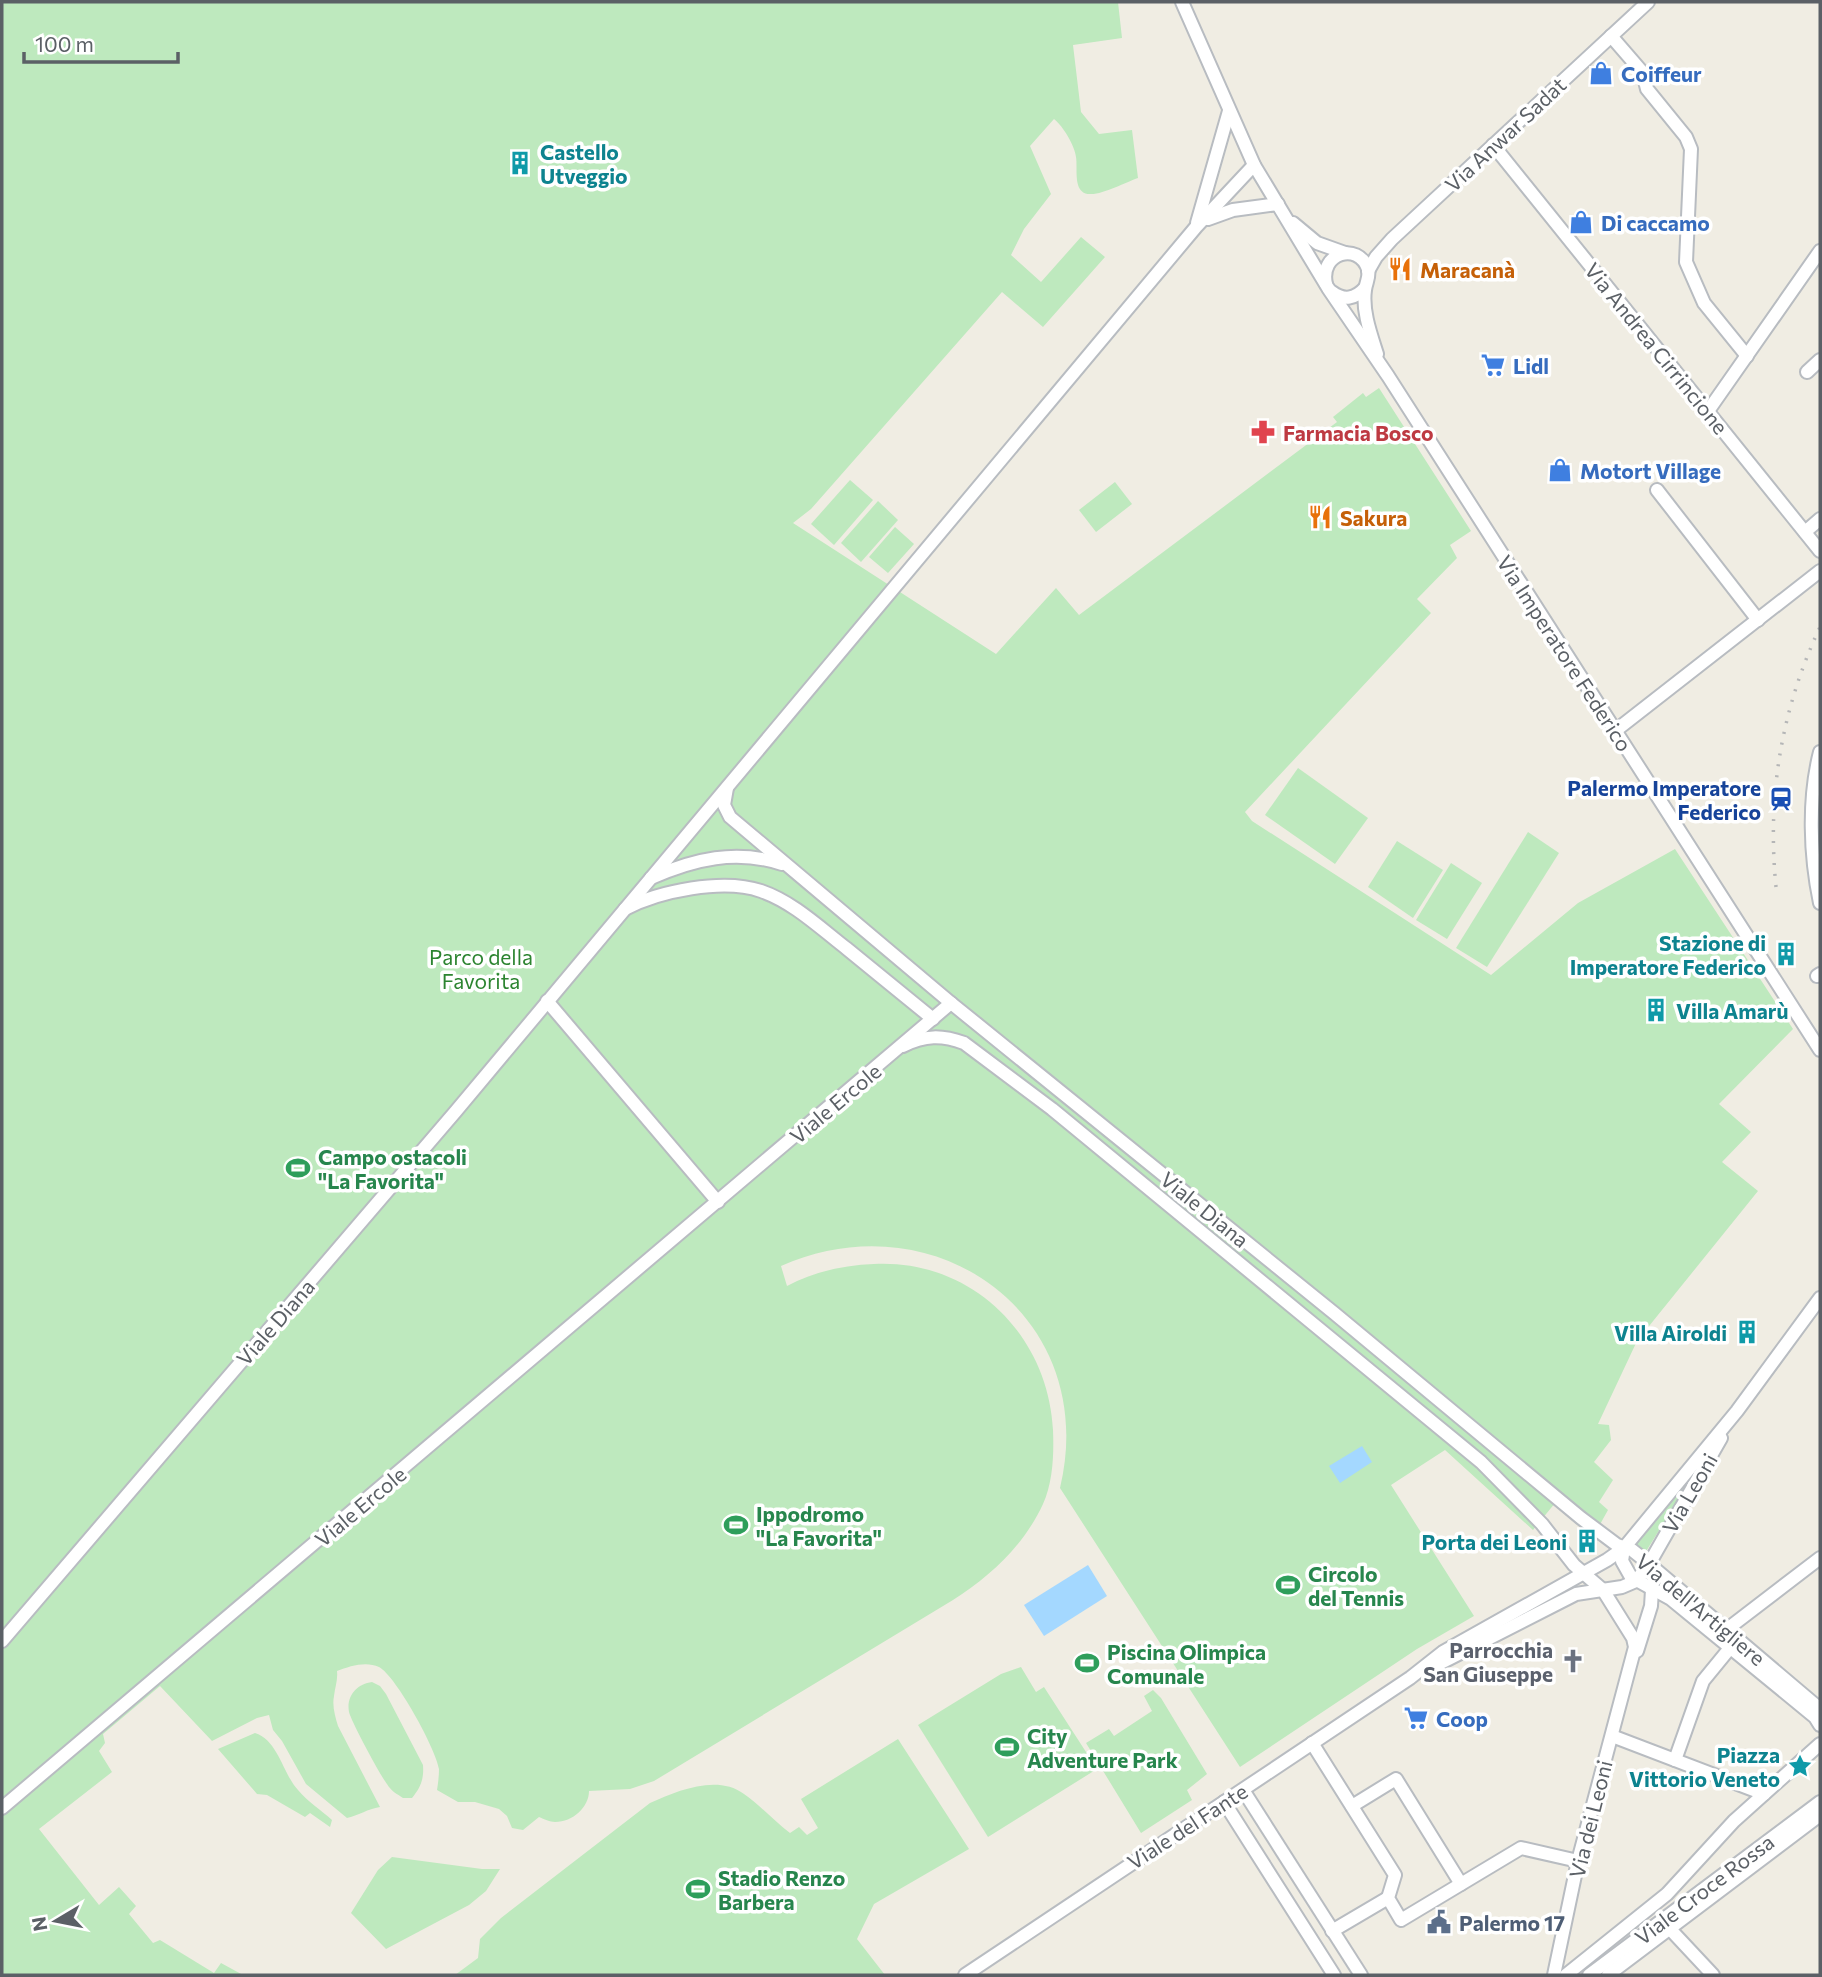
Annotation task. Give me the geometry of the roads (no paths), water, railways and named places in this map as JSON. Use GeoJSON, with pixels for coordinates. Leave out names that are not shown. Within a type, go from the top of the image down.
{"type":"FeatureCollection","features":[{"type":"Feature","properties":{"kind":"street"},"geometry":{"type":"LineString","coordinates":[[1182,2],[1254,165],[1329,288],[1379,362]]}},
{"type":"Feature","properties":{"kind":"street","name":"Via Anwar Sadat"},"geometry":{"type":"LineString","coordinates":[[1368,271],[1392,239],[1648,2]]}},
{"type":"Feature","properties":{"kind":"street"},"geometry":{"type":"LineString","coordinates":[[1611,36],[1643,73],[1647,89],[1686,136],[1691,149],[1686,262],[1704,303],[1747,356]]}},
{"type":"Feature","properties":{"kind":"street"},"geometry":{"type":"LineString","coordinates":[[1196,227],[1229,111]]}},
{"type":"Feature","properties":{"kind":"street","name":"Via Andrea Cirrincione"},"geometry":{"type":"LineString","coordinates":[[1493,145],[1820,551]]}},
{"type":"Feature","properties":{"kind":"street"},"geometry":{"type":"LineString","coordinates":[[729,783],[1196,227],[1254,165]]}},
{"type":"Feature","properties":{"kind":"street"},"geometry":{"type":"LineString","coordinates":[[1196,227],[1214,215],[1278,204]]}},
{"type":"Feature","properties":{"kind":"street"},"geometry":{"type":"LineString","coordinates":[[1287,218],[1317,243],[1362,260],[1368,271],[1365,288],[1369,331],[1379,362]]}},
{"type":"Feature","properties":{"kind":"street"},"geometry":{"type":"LineString","coordinates":[[1708,411],[1820,251]]}},
{"type":"Feature","properties":{"kind":"street"},"geometry":{"type":"LineString","coordinates":[[1345,253],[1332,258],[1328,264],[1324,277],[1329,288],[1343,298],[1355,296],[1365,288]]}},
{"type":"Feature","properties":{"kind":"street"},"geometry":{"type":"LineString","coordinates":[[1807,372],[1820,360]]}},
{"type":"Feature","properties":{"kind":"street","name":"Via Imperatore Federico"},"geometry":{"type":"LineString","coordinates":[[1379,362],[1820,1050]]}},
{"type":"Feature","properties":{"kind":"street"},"geometry":{"type":"LineString","coordinates":[[1657,490],[1758,620]]}},
{"type":"Feature","properties":{"kind":"street"},"geometry":{"type":"LineString","coordinates":[[1805,532],[1820,519]]}},
{"type":"Feature","properties":{"kind":"street"},"geometry":{"type":"LineString","coordinates":[[1615,731],[1820,571]]}},
{"type":"Feature","properties":{"kind":"street"},"geometry":{"type":"LineString","coordinates":[[1820,752],[1812,819],[1814,876],[1820,903]]}},
{"type":"Feature","properties":{"kind":"street","name":"Viale Diana"},"geometry":{"type":"LineString","coordinates":[[729,783],[724,797],[726,811],[789,866],[951,1003],[1334,1313],[1581,1518],[1624,1548]]}},
{"type":"Feature","properties":{"kind":"street","name":"Viale Diana"},"geometry":{"type":"LineString","coordinates":[[2,1641],[729,783]]}},
{"type":"Feature","properties":{"kind":"street","name":"Viale Diana"},"geometry":{"type":"LineString","coordinates":[[648,880],[688,863],[727,856],[745,855],[789,866]]}},
{"type":"Feature","properties":{"kind":"street","name":"Viale Diana"},"geometry":{"type":"LineString","coordinates":[[621,911],[643,901],[708,887],[730,886],[761,891],[788,904],[813,921],[933,1019]]}},
{"type":"Feature","properties":{"kind":"street"},"geometry":{"type":"LineString","coordinates":[[547,1001],[718,1202]]}},
{"type":"Feature","properties":{"kind":"street","name":"Viale Ercole"},"geometry":{"type":"LineString","coordinates":[[2,1808],[951,1003]]}},
{"type":"Feature","properties":{"kind":"street","name":"Viale Diana"},"geometry":{"type":"LineString","coordinates":[[903,1045],[916,1039],[940,1037],[953,1039],[976,1050],[1481,1462],[1542,1524],[1583,1573],[1604,1590],[1633,1638],[1632,1664]]}},
{"type":"Feature","properties":{"kind":"street","name":"Via Leoni"},"geometry":{"type":"LineString","coordinates":[[1583,1573],[1624,1548],[1737,1411],[1820,1298]]}},
{"type":"Feature","properties":{"kind":"street","name":"Via Leoni"},"geometry":{"type":"LineString","coordinates":[[1638,1579],[1737,1411]]}},
{"type":"Feature","properties":{"kind":"street","name":"Via dell'Artigliere"},"geometry":{"type":"LineString","coordinates":[[1820,1709],[1636,1553],[1624,1548],[1622,1561],[1628,1573],[1652,1590],[1671,1599],[1815,1717],[1820,1725]]}},
{"type":"Feature","properties":{"kind":"street"},"geometry":{"type":"LineString","coordinates":[[1657,1549],[1658,1567],[1668,1582]]}},
{"type":"Feature","properties":{"kind":"street"},"geometry":{"type":"LineString","coordinates":[[1604,1590],[1622,1587],[1638,1579],[1642,1565],[1636,1553]]}},
{"type":"Feature","properties":{"kind":"street"},"geometry":{"type":"LineString","coordinates":[[1726,1630],[1820,1558]]}},
{"type":"Feature","properties":{"kind":"street","name":"Viale del Fante"},"geometry":{"type":"LineString","coordinates":[[965,1975],[1410,1678],[1443,1652],[1583,1573]]}},
{"type":"Feature","properties":{"kind":"street","name":"Via dell'Artigliere"},"geometry":{"type":"LineString","coordinates":[[1622,1587],[1652,1590]]}},
{"type":"Feature","properties":{"kind":"street","name":"Viale del Fante"},"geometry":{"type":"LineString","coordinates":[[1410,1678],[1576,1594],[1604,1590]]}},
{"type":"Feature","properties":{"kind":"street","name":"Via dei Leoni"},"geometry":{"type":"LineString","coordinates":[[1554,1975],[1578,1861],[1632,1664],[1651,1606],[1652,1590]]}},
{"type":"Feature","properties":{"kind":"street"},"geometry":{"type":"LineString","coordinates":[[1675,1760],[1703,1681],[1730,1648]]}},
{"type":"Feature","properties":{"kind":"street"},"geometry":{"type":"LineString","coordinates":[[1612,1736],[1764,1794]]}},
{"type":"Feature","properties":{"kind":"street"},"geometry":{"type":"LineString","coordinates":[[1312,1743],[1395,1875],[1388,1898],[1332,1931]]}},
{"type":"Feature","properties":{"kind":"street"},"geometry":{"type":"LineString","coordinates":[[1566,1975],[1667,1894],[1734,1821],[1820,1744]]}},
{"type":"Feature","properties":{"kind":"street"},"geometry":{"type":"LineString","coordinates":[[1352,1806],[1396,1779],[1461,1884]]}},
{"type":"Feature","properties":{"kind":"street"},"geometry":{"type":"LineString","coordinates":[[1243,1790],[1361,1975]]}},
{"type":"Feature","properties":{"kind":"street"},"geometry":{"type":"LineString","coordinates":[[1224,1802],[1334,1975]]}},
{"type":"Feature","properties":{"kind":"street","name":"Viale Croce Rossa"},"geometry":{"type":"LineString","coordinates":[[1589,1975],[1820,1802]]}},
{"type":"Feature","properties":{"kind":"street","name":"Viale Croce Rossa"},"geometry":{"type":"LineString","coordinates":[[1611,1974],[1820,1815]]}},
{"type":"Feature","properties":{"kind":"street"},"geometry":{"type":"LineString","coordinates":[[1388,1898],[1401,1920],[1521,1847],[1578,1861]]}},
{"type":"Feature","properties":{"kind":"street"},"geometry":{"type":"LineString","coordinates":[[1669,1928],[1713,1975]]}},
{"type":"Feature","properties":{"kind":"water"},"geometry":{"type":"Polygon","coordinates":[[[1362,1446],[1372,1462],[1340,1483],[1329,1466],[1362,1446]]]}},
{"type":"Feature","properties":{"kind":"water","name":"Piscina Olimpica Comunale"},"geometry":{"type":"Polygon","coordinates":[[[1088,1565],[1107,1596],[1044,1636],[1024,1605],[1088,1565]]]}},
{"type":"Feature","properties":{"kind":"railway"},"geometry":{"type":"LineString","coordinates":[[1776,887],[1774,820],[1780,754],[1795,690],[1820,627]]}},
{"type":"Feature","properties":{"kind":"place","name":"Coiffeur"},"geometry":{"type":"Point","coordinates":[1601,73]}},
{"type":"Feature","properties":{"kind":"place","name":"Castello Utveggio"},"geometry":{"type":"Point","coordinates":[520,163]}},
{"type":"Feature","properties":{"kind":"place","name":"Di caccamo"},"geometry":{"type":"Point","coordinates":[1581,222]}},
{"type":"Feature","properties":{"kind":"place","name":"Maracanà"},"geometry":{"type":"Point","coordinates":[1400,269]}},
{"type":"Feature","properties":{"kind":"place","name":"Lidl"},"geometry":{"type":"Point","coordinates":[1493,365]}},
{"type":"Feature","properties":{"kind":"place","name":"Farmacia Bosco"},"geometry":{"type":"Point","coordinates":[1263,432]}},
{"type":"Feature","properties":{"kind":"place","name":"Motort Village"},"geometry":{"type":"Point","coordinates":[1560,470]}},
{"type":"Feature","properties":{"kind":"place","name":"Sakura"},"geometry":{"type":"Point","coordinates":[1320,517]}},
{"type":"Feature","properties":{"kind":"place","name":"Palermo Imperatore Federico"},"geometry":{"type":"Point","coordinates":[1781,799]}},
{"type":"Feature","properties":{"kind":"place","name":"Stazione di Imperatore Federico"},"geometry":{"type":"Point","coordinates":[1786,954]}},
{"type":"Feature","properties":{"kind":"place","name":"Villa Amarù"},"geometry":{"type":"Point","coordinates":[1656,1010]}},
{"type":"Feature","properties":{"kind":"place","name":"Campo ostacoli \"La Favorita\""},"geometry":{"type":"Point","coordinates":[298,1168]}},
{"type":"Feature","properties":{"kind":"place","name":"Villa Airoldi"},"geometry":{"type":"Point","coordinates":[1747,1332]}},
{"type":"Feature","properties":{"kind":"place","name":"Ippodromo \"La Favorita\""},"geometry":{"type":"Point","coordinates":[736,1525]}},
{"type":"Feature","properties":{"kind":"place","name":"Porta dei Leoni"},"geometry":{"type":"Point","coordinates":[1587,1541]}},
{"type":"Feature","properties":{"kind":"place","name":"Circolo del Tennis"},"geometry":{"type":"Point","coordinates":[1288,1585]}},
{"type":"Feature","properties":{"kind":"place","name":"Parrocchia San Giuseppe"},"geometry":{"type":"Point","coordinates":[1573,1661]}},
{"type":"Feature","properties":{"kind":"place","name":"Piscina Olimpica Comunale"},"geometry":{"type":"Point","coordinates":[1087,1663]}},
{"type":"Feature","properties":{"kind":"place","name":"Coop"},"geometry":{"type":"Point","coordinates":[1416,1718]}},
{"type":"Feature","properties":{"kind":"place","name":"City Adventure Park"},"geometry":{"type":"Point","coordinates":[1007,1747]}},
{"type":"Feature","properties":{"kind":"place","name":"Piazza Vittorio Veneto"},"geometry":{"type":"Point","coordinates":[1800,1766]}},
{"type":"Feature","properties":{"kind":"place","name":"Stadio Renzo Barbera"},"geometry":{"type":"Point","coordinates":[698,1889]}},
{"type":"Feature","properties":{"kind":"place","name":"Palermo 17"},"geometry":{"type":"Point","coordinates":[1439,1922]}},
{"type":"Feature","properties":{"kind":"park label","name":"Parco della Favorita"},"geometry":{"type":"Point","coordinates":[481,968]}}]}
